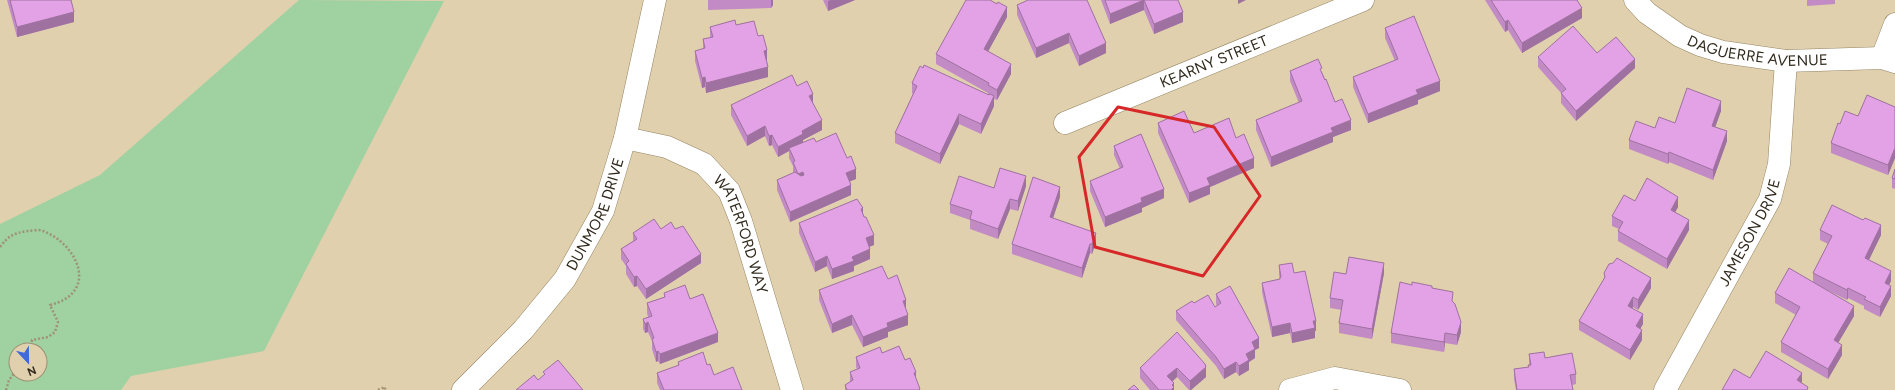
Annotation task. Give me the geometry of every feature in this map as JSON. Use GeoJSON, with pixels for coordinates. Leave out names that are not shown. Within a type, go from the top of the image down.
{"type":"FeatureCollection","features":[{"type":"Feature","properties":{"kind":"street","name":"DUNMORE DRIVE"},"geometry":{"type":"LineString","coordinates":[[463,390],[523,330],[565,279],[603,211],[625,138],[655,0]]}},
{"type":"Feature","properties":{"kind":"street","name":"KEARNY STREET"},"geometry":{"type":"LineString","coordinates":[[1065,123],[1363,0]]}},
{"type":"Feature","properties":{"kind":"street","name":"DAGUERRE AVENUE"},"geometry":{"type":"LineString","coordinates":[[1635,0],[1647,13],[1680,36],[1700,46],[1724,52],[1786,61],[1889,60]]}},
{"type":"Feature","properties":{"kind":"street"},"geometry":{"type":"LineString","coordinates":[[1889,60],[1895,24]]}},
{"type":"Feature","properties":{"kind":"street","name":"JAMESON DRIVE"},"geometry":{"type":"LineString","coordinates":[[1665,390],[1770,199],[1779,164],[1786,61]]}},
{"type":"Feature","properties":{"kind":"street","name":"WATERFORD WAY"},"geometry":{"type":"LineString","coordinates":[[625,138],[667,147],[704,164],[729,191],[741,221],[792,390]]}},
{"type":"Feature","properties":{"kind":"street"},"geometry":{"type":"LineString","coordinates":[[1290,390],[1335,378],[1400,390]]}},
{"type":"Feature","properties":{"kind":"path"},"geometry":{"type":"LineString","coordinates":[[0,247],[6,238],[16,232],[42,230],[63,243],[74,256],[80,274],[74,293],[60,303],[50,305],[58,322],[55,332],[48,337],[32,340],[32,342]]}},
{"type":"Feature","properties":{"kind":"path"},"geometry":{"type":"LineString","coordinates":[[378,390],[385,387],[385,390]]}},
{"type":"Feature","properties":{"kind":"highlighted area"},"geometry":{"type":"Polygon","coordinates":[[[1118,107],[1214,127],[1260,196],[1203,276],[1095,247],[1079,157],[1118,107]]]}},
{"type":"Feature","properties":{"kind":"green space"},"geometry":{"type":"Polygon","coordinates":[[[299,0],[444,1],[264,351],[131,376],[121,390],[0,390],[0,224],[100,175],[299,0]]]}},
{"type":"Feature","properties":{"kind":"building"},"geometry":{"type":"Polygon","coordinates":[[[10,0],[71,0],[74,12],[17,27],[10,0]]]}},
{"type":"Feature","properties":{"kind":"building"},"geometry":{"type":"Polygon","coordinates":[[[966,0],[990,0],[1007,7],[984,49],[1011,64],[997,90],[988,85],[989,83],[936,54],[966,0]]]}},
{"type":"Feature","properties":{"kind":"building"},"geometry":{"type":"Polygon","coordinates":[[[1028,0],[1087,0],[1106,43],[1079,56],[1069,33],[1036,48],[1017,5],[1028,0]]]}},
{"type":"Feature","properties":{"kind":"building"},"geometry":{"type":"Polygon","coordinates":[[[1105,0],[1144,0],[1110,14],[1105,0]]]}},
{"type":"Feature","properties":{"kind":"building"},"geometry":{"type":"Polygon","coordinates":[[[1144,0],[1178,0],[1183,12],[1154,24],[1144,0]]]}},
{"type":"Feature","properties":{"kind":"building"},"geometry":{"type":"Polygon","coordinates":[[[1491,0],[1577,0],[1582,8],[1522,43],[1508,20],[1505,22],[1491,0]]]}},
{"type":"Feature","properties":{"kind":"building"},"geometry":{"type":"Polygon","coordinates":[[[1414,16],[1440,81],[1416,90],[1418,94],[1368,114],[1353,77],[1398,59],[1385,28],[1414,16]]]}},
{"type":"Feature","properties":{"kind":"building"},"geometry":{"type":"Polygon","coordinates":[[[735,20],[736,25],[754,21],[758,36],[763,35],[767,50],[764,51],[768,67],[706,83],[705,77],[702,78],[695,51],[705,48],[703,39],[713,37],[710,27],[735,20]]]}},
{"type":"Feature","properties":{"kind":"building"},"geometry":{"type":"Polygon","coordinates":[[[1573,26],[1597,53],[1616,37],[1635,59],[1576,111],[1561,93],[1566,89],[1538,57],[1573,26]]]}},
{"type":"Feature","properties":{"kind":"building"},"geometry":{"type":"Polygon","coordinates":[[[1318,59],[1322,68],[1320,69],[1325,80],[1326,79],[1335,102],[1342,99],[1351,120],[1331,128],[1333,132],[1271,157],[1256,120],[1302,101],[1290,71],[1318,59]]]}},
{"type":"Feature","properties":{"kind":"building"},"geometry":{"type":"Polygon","coordinates":[[[924,65],[994,96],[981,124],[959,114],[940,154],[895,133],[917,86],[912,83],[920,66],[923,68],[924,65]]]}},
{"type":"Feature","properties":{"kind":"building"},"geometry":{"type":"Polygon","coordinates":[[[792,75],[797,86],[807,81],[813,94],[809,96],[822,120],[802,131],[803,134],[778,147],[772,135],[769,136],[765,126],[747,136],[731,105],[792,75]]]}},
{"type":"Feature","properties":{"kind":"building"},"geometry":{"type":"Polygon","coordinates":[[[1687,88],[1721,101],[1712,126],[1727,131],[1713,170],[1669,152],[1668,154],[1629,140],[1636,121],[1655,128],[1659,117],[1675,123],[1687,88]]]}},
{"type":"Feature","properties":{"kind":"building"},"geometry":{"type":"Polygon","coordinates":[[[1867,95],[1895,107],[1895,148],[1888,165],[1831,143],[1838,123],[1840,124],[1845,111],[1858,116],[1867,95]]]}},
{"type":"Feature","properties":{"kind":"building"},"geometry":{"type":"Polygon","coordinates":[[[1184,111],[1194,133],[1229,118],[1236,138],[1244,134],[1254,158],[1207,178],[1210,185],[1189,193],[1158,123],[1184,111]]]}},
{"type":"Feature","properties":{"kind":"building"},"geometry":{"type":"Polygon","coordinates":[[[836,133],[847,158],[851,156],[856,169],[846,173],[851,185],[790,212],[777,180],[795,172],[798,174],[793,162],[795,161],[789,148],[814,138],[816,142],[836,133]],[[803,172],[798,174],[801,176],[804,175],[803,172]]]}},
{"type":"Feature","properties":{"kind":"building"},"geometry":{"type":"Polygon","coordinates":[[[1141,134],[1164,189],[1141,198],[1142,202],[1105,217],[1090,181],[1123,167],[1114,146],[1141,134]]]}},
{"type":"Feature","properties":{"kind":"building"},"geometry":{"type":"Polygon","coordinates":[[[1000,168],[1026,176],[1018,201],[1010,199],[998,229],[970,219],[972,211],[950,204],[959,176],[994,188],[1000,168]]]}},
{"type":"Feature","properties":{"kind":"building"},"geometry":{"type":"Polygon","coordinates":[[[1895,169],[1895,179],[1892,178],[1895,169]]]}},
{"type":"Feature","properties":{"kind":"building"},"geometry":{"type":"Polygon","coordinates":[[[1033,177],[1060,187],[1050,217],[1096,233],[1092,244],[1090,244],[1082,268],[1012,244],[1033,177]]]}},
{"type":"Feature","properties":{"kind":"building"},"geometry":{"type":"Polygon","coordinates":[[[1647,178],[1678,197],[1671,210],[1689,220],[1667,259],[1618,231],[1623,222],[1612,216],[1624,195],[1635,201],[1647,178]]]}},
{"type":"Feature","properties":{"kind":"building"},"geometry":{"type":"Polygon","coordinates":[[[857,199],[863,208],[861,209],[864,217],[866,217],[874,235],[866,238],[870,249],[852,257],[854,261],[832,269],[827,256],[815,262],[799,223],[857,199]]]}},
{"type":"Feature","properties":{"kind":"building"},"geometry":{"type":"Polygon","coordinates":[[[1832,205],[1863,220],[1865,218],[1881,225],[1865,258],[1891,271],[1885,283],[1891,286],[1880,307],[1864,299],[1866,297],[1848,288],[1847,290],[1813,273],[1832,236],[1820,230],[1832,205]]]}},
{"type":"Feature","properties":{"kind":"building"},"geometry":{"type":"Polygon","coordinates":[[[654,219],[661,229],[671,222],[675,229],[683,226],[701,254],[646,289],[637,276],[634,277],[626,264],[629,261],[621,249],[637,239],[633,233],[654,219]]]}},
{"type":"Feature","properties":{"kind":"building"},"geometry":{"type":"Polygon","coordinates":[[[1349,257],[1384,263],[1372,329],[1339,323],[1343,300],[1330,298],[1334,272],[1346,274],[1349,257]]]}},
{"type":"Feature","properties":{"kind":"building"},"geometry":{"type":"Polygon","coordinates":[[[1617,258],[1651,278],[1638,300],[1633,297],[1628,306],[1643,314],[1636,326],[1642,330],[1630,350],[1579,321],[1605,277],[1604,273],[1609,264],[1613,263],[1617,258]]]}},
{"type":"Feature","properties":{"kind":"building"},"geometry":{"type":"Polygon","coordinates":[[[1292,263],[1294,273],[1305,271],[1316,321],[1313,321],[1315,328],[1292,333],[1290,323],[1272,327],[1262,283],[1280,279],[1279,265],[1292,263]]]}},
{"type":"Feature","properties":{"kind":"building"},"geometry":{"type":"Polygon","coordinates":[[[882,266],[888,279],[897,275],[906,300],[903,301],[908,315],[887,323],[888,327],[863,337],[852,315],[832,324],[819,290],[882,266]]]}},
{"type":"Feature","properties":{"kind":"building"},"geometry":{"type":"Polygon","coordinates":[[[1789,268],[1854,306],[1834,340],[1842,345],[1828,369],[1781,342],[1800,307],[1775,293],[1789,268]]]}},
{"type":"Feature","properties":{"kind":"building"},"geometry":{"type":"Polygon","coordinates":[[[1400,282],[1412,285],[1412,282],[1453,292],[1452,301],[1455,304],[1461,322],[1457,335],[1445,333],[1444,342],[1391,333],[1400,282]]]}},
{"type":"Feature","properties":{"kind":"building"},"geometry":{"type":"Polygon","coordinates":[[[685,285],[690,299],[703,294],[718,333],[660,354],[658,351],[656,352],[652,339],[654,338],[648,322],[645,324],[643,319],[652,316],[647,303],[665,297],[664,293],[685,285]]]}},
{"type":"Feature","properties":{"kind":"building"},"geometry":{"type":"Polygon","coordinates":[[[1230,286],[1259,338],[1252,342],[1255,349],[1246,354],[1249,360],[1239,366],[1236,362],[1224,369],[1216,357],[1176,311],[1192,301],[1194,303],[1208,295],[1215,307],[1221,303],[1216,294],[1230,286]]]}},
{"type":"Feature","properties":{"kind":"building"},"geometry":{"type":"Polygon","coordinates":[[[1177,332],[1206,367],[1190,381],[1177,368],[1167,376],[1174,383],[1172,385],[1174,387],[1171,390],[1159,390],[1140,368],[1177,332]]]}},
{"type":"Feature","properties":{"kind":"building"},"geometry":{"type":"Polygon","coordinates":[[[899,346],[905,360],[910,358],[916,372],[914,373],[920,389],[919,390],[847,390],[845,385],[853,380],[850,372],[860,368],[856,357],[880,347],[882,353],[899,346]]]}},
{"type":"Feature","properties":{"kind":"building"},"geometry":{"type":"Polygon","coordinates":[[[1766,351],[1802,373],[1797,380],[1808,387],[1807,390],[1722,390],[1734,369],[1750,378],[1766,351]]]}},
{"type":"Feature","properties":{"kind":"building"},"geometry":{"type":"Polygon","coordinates":[[[703,352],[707,365],[710,364],[714,375],[733,367],[742,390],[664,390],[657,373],[679,365],[678,362],[703,352]]]}},
{"type":"Feature","properties":{"kind":"building"},"geometry":{"type":"Polygon","coordinates":[[[1544,352],[1545,358],[1572,353],[1576,374],[1570,375],[1573,390],[1517,390],[1514,369],[1529,367],[1528,365],[1531,365],[1529,354],[1544,352]]]}},
{"type":"Feature","properties":{"kind":"building"},"geometry":{"type":"Polygon","coordinates":[[[558,360],[583,390],[516,390],[534,375],[538,380],[545,374],[543,372],[558,360]]]}},
{"type":"Feature","properties":{"kind":"building"},"geometry":{"type":"Polygon","coordinates":[[[1134,385],[1139,390],[1128,390],[1134,385]]]}}]}
